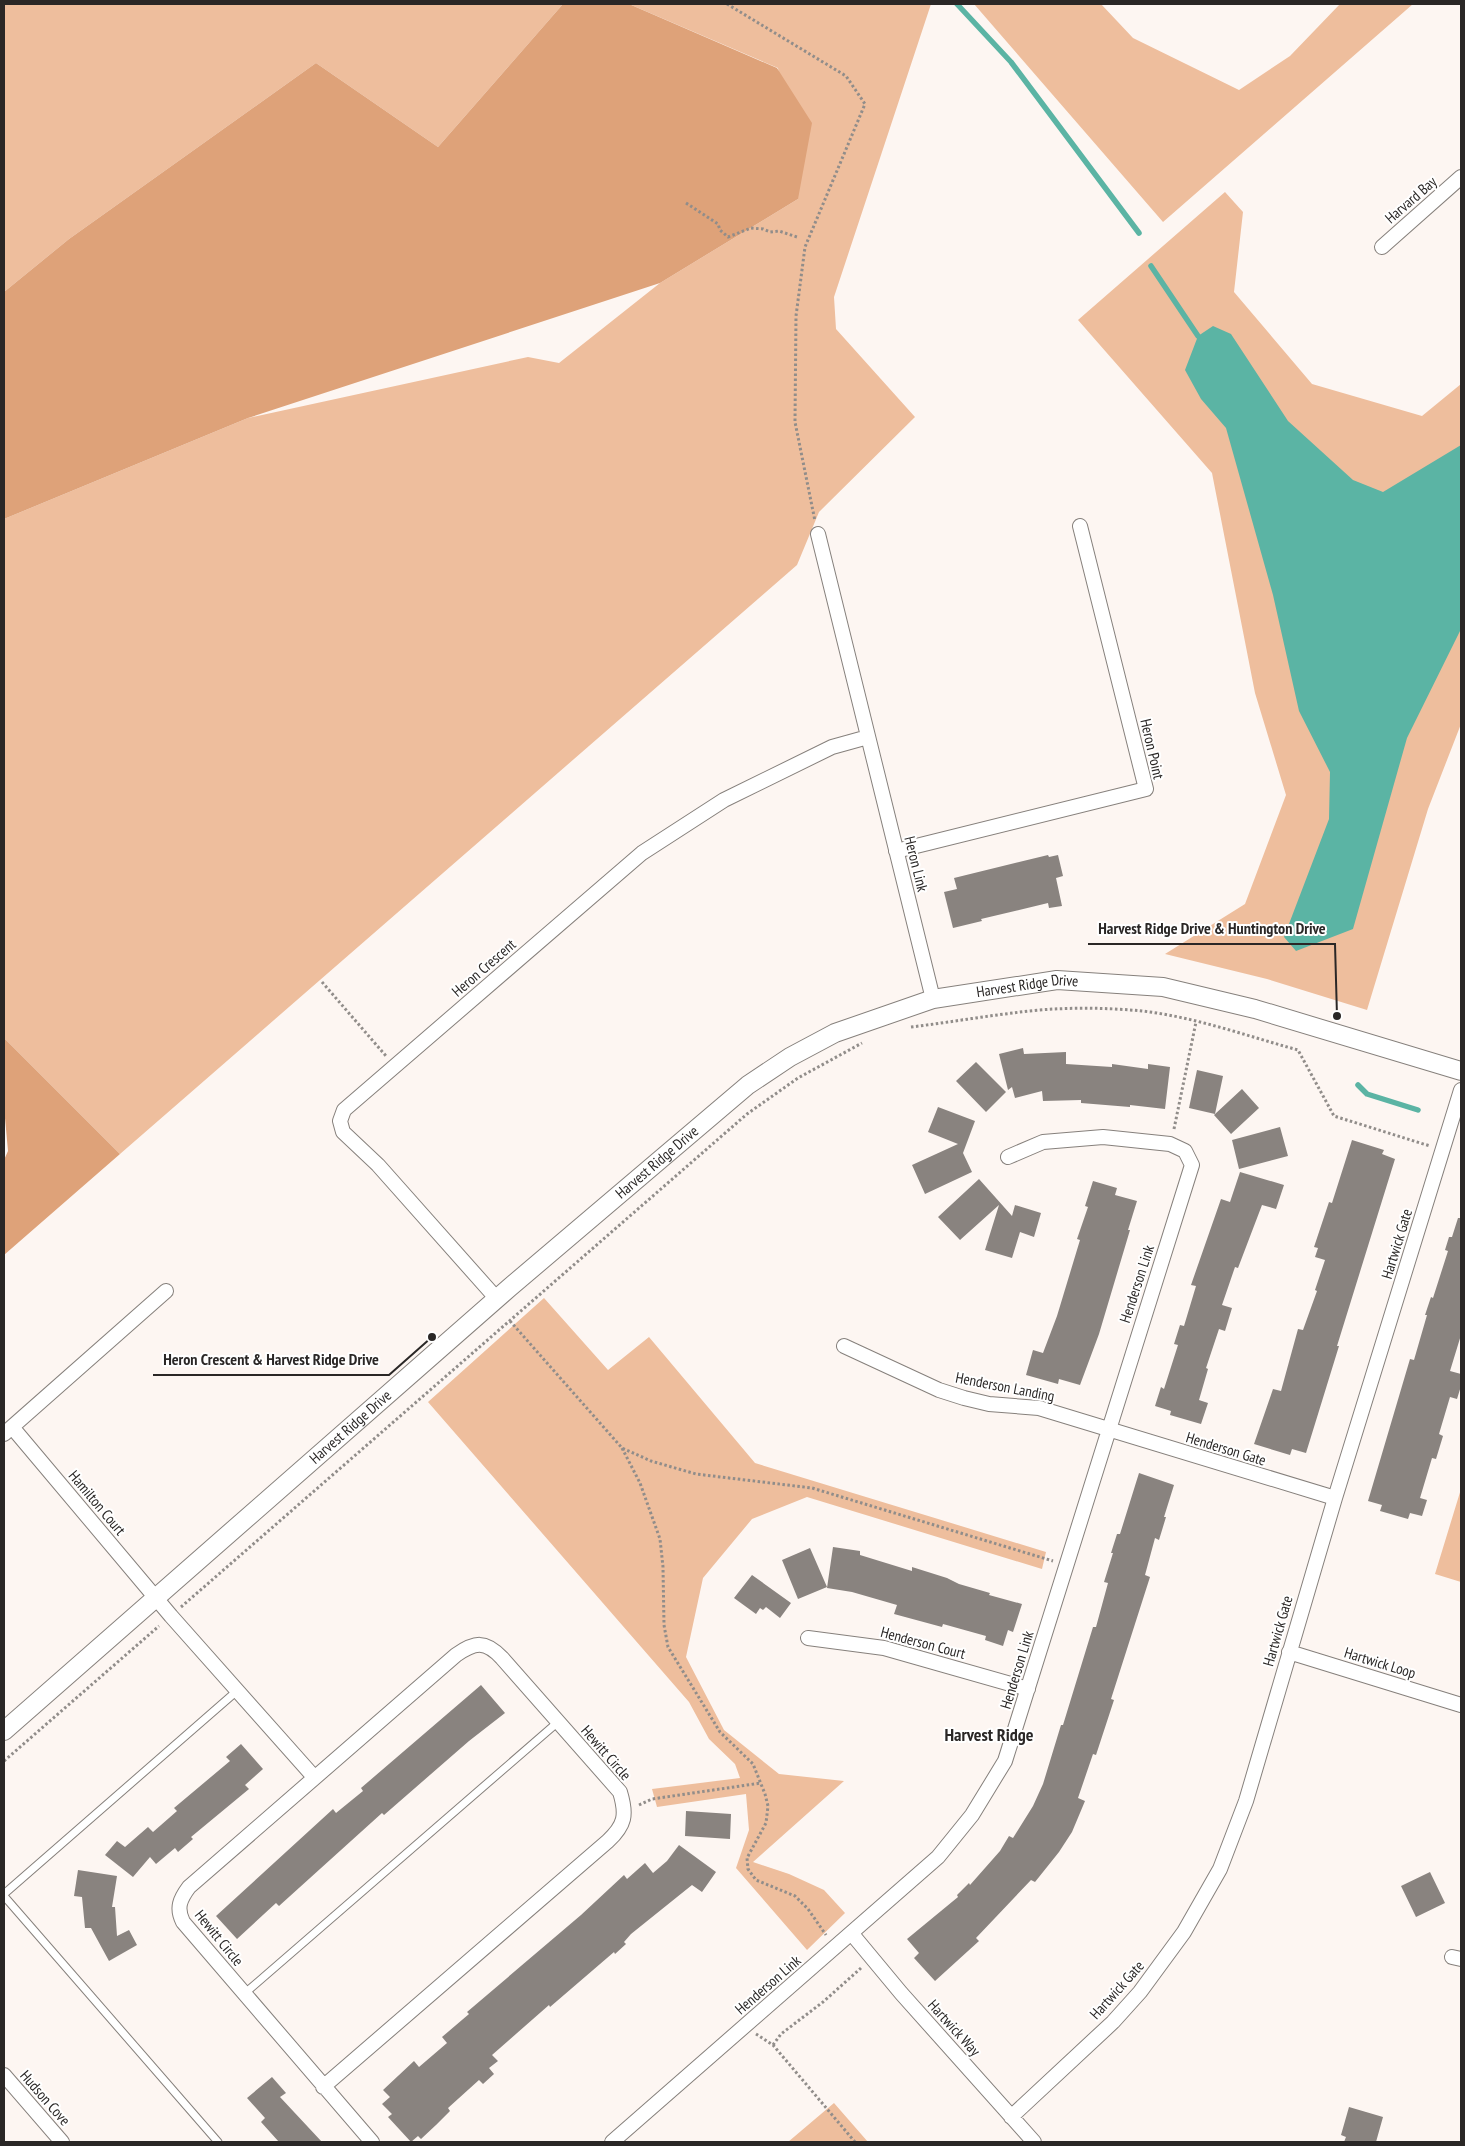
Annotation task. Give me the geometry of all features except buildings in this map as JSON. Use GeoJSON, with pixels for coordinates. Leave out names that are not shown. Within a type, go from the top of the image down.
{"type":"FeatureCollection","features":[{"type":"Feature","properties":{"kind":"street","name":"Harvard Bay"},"geometry":{"type":"LineString","coordinates":[[1382,247],[1461,178]]}},
{"type":"Feature","properties":{"kind":"street","name":"Heron Point"},"geometry":{"type":"LineString","coordinates":[[896,850],[1146,789],[1080,526]]}},
{"type":"Feature","properties":{"kind":"street","name":"Heron Link"},"geometry":{"type":"LineString","coordinates":[[818,534],[933,999]]}},
{"type":"Feature","properties":{"kind":"street","name":"Heron Crescent"},"geometry":{"type":"LineString","coordinates":[[497,1298],[378,1165],[343,1132],[340,1121],[344,1110],[642,853],[724,800],[832,747],[868,737]]}},
{"type":"Feature","properties":{"kind":"street","name":"Harvest Ridge Drive"},"geometry":{"type":"LineString","coordinates":[[4,1731],[497,1298],[748,1085],[790,1057],[835,1032],[933,999],[1057,980],[1162,987],[1255,1009],[1461,1071]]}},
{"type":"Feature","properties":{"kind":"street","name":"Hartwick Gate"},"geometry":{"type":"LineString","coordinates":[[1011,2116],[1112,2022],[1140,1992],[1184,1932],[1220,1869],[1233,1836],[1461,1090]]}},
{"type":"Feature","properties":{"kind":"street"},"geometry":{"type":"LineString","coordinates":[[1008,1157],[1044,1142],[1083,1138],[1103,1137],[1170,1144]]}},
{"type":"Feature","properties":{"kind":"street","name":"Henderson Link"},"geometry":{"type":"LineString","coordinates":[[612,2142],[938,1857],[972,1815],[1005,1761],[1192,1165],[1185,1151],[1170,1144]]}},
{"type":"Feature","properties":{"kind":"street","name":"Hamilton Court"},"geometry":{"type":"LineString","coordinates":[[156,1599],[8,1431],[166,1291]]}},
{"type":"Feature","properties":{"kind":"street","name":"Henderson Landing"},"geometry":{"type":"LineString","coordinates":[[844,1346],[939,1390],[964,1398],[989,1404],[1039,1408],[1109,1428]]}},
{"type":"Feature","properties":{"kind":"street","name":"Henderson Gate"},"geometry":{"type":"LineString","coordinates":[[1109,1428],[1158,1445],[1335,1498]]}},
{"type":"Feature","properties":{"kind":"street"},"geometry":{"type":"LineString","coordinates":[[156,1599],[314,1777]]}},
{"type":"Feature","properties":{"kind":"street","name":"Henderson Court"},"geometry":{"type":"LineString","coordinates":[[808,1638],[884,1648],[1028,1689]]}},
{"type":"Feature","properties":{"kind":"street","name":"Hewitt Circle"},"geometry":{"type":"LineString","coordinates":[[372,2142],[183,1922],[179,1914],[179,1904],[189,1887],[314,1777],[468,1647],[482,1644],[493,1649],[620,1792],[624,1811]]}},
{"type":"Feature","properties":{"kind":"street","name":"Hartwick Loop"},"geometry":{"type":"LineString","coordinates":[[1289,1652],[1461,1705]]}},
{"type":"Feature","properties":{"kind":"street"},"geometry":{"type":"LineString","coordinates":[[323,2087],[620,1830],[624,1811]]}},
{"type":"Feature","properties":{"kind":"street","name":"Hartwick Way"},"geometry":{"type":"LineString","coordinates":[[852,1934],[1034,2142]]}},
{"type":"Feature","properties":{"kind":"street","name":"Hudson Cove"},"geometry":{"type":"LineString","coordinates":[[4,2075],[62,2142]]}},
{"type":"Feature","properties":{"kind":"lane"},"geometry":{"type":"LineString","coordinates":[[218,2142],[4,1895],[238,1690]]}},
{"type":"Feature","properties":{"kind":"lane"},"geometry":{"type":"LineString","coordinates":[[244,1994],[558,1722]]}},
{"type":"Feature","properties":{"kind":"path"},"geometry":{"type":"LineString","coordinates":[[727,4],[846,76],[865,104],[805,247],[796,316],[795,422],[818,534]]}},
{"type":"Feature","properties":{"kind":"path"},"geometry":{"type":"LineString","coordinates":[[686,203],[718,224],[720,230],[728,237],[751,228],[770,232],[779,231],[797,237]]}},
{"type":"Feature","properties":{"kind":"path"},"geometry":{"type":"LineString","coordinates":[[322,982],[395,1066]]}},
{"type":"Feature","properties":{"kind":"path"},"geometry":{"type":"LineString","coordinates":[[908,1027],[962,1022],[1014,1012],[1070,1009],[1143,1012],[1196,1022],[1298,1050],[1334,1116],[1443,1150]]}},
{"type":"Feature","properties":{"kind":"path"},"geometry":{"type":"LineString","coordinates":[[1170,1144],[1196,1022]]}},
{"type":"Feature","properties":{"kind":"path"},"geometry":{"type":"LineString","coordinates":[[4,1761],[747,1114],[798,1078],[871,1040]]}},
{"type":"Feature","properties":{"kind":"path"},"geometry":{"type":"LineString","coordinates":[[510,1320],[622,1448],[640,1483],[660,1539],[663,1567],[664,1625],[668,1647],[720,1732],[753,1764],[768,1806],[768,1816],[763,1832],[747,1858],[748,1869],[756,1880],[795,1896],[808,1909],[826,1935]]}},
{"type":"Feature","properties":{"kind":"path"},"geometry":{"type":"LineString","coordinates":[[622,1448],[651,1461],[696,1474],[812,1488],[1065,1565]]}},
{"type":"Feature","properties":{"kind":"path"},"geometry":{"type":"LineString","coordinates":[[624,1811],[652,1799],[761,1783]]}},
{"type":"Feature","properties":{"kind":"path"},"geometry":{"type":"LineString","coordinates":[[773,2045],[781,2034],[823,2002],[861,1968]]}},
{"type":"Feature","properties":{"kind":"path"},"geometry":{"type":"LineString","coordinates":[[743,2028],[773,2045],[854,2142]]}},
{"type":"Feature","properties":{"kind":"shaded area"},"geometry":{"type":"Polygon","coordinates":[[[4,4],[563,4],[438,147],[316,63],[69,239],[4,292],[4,4]]]}},
{"type":"Feature","properties":{"kind":"shaded area"},"geometry":{"type":"Polygon","coordinates":[[[563,4],[629,4],[777,68],[812,123],[798,199],[660,283],[248,418],[4,519],[4,292],[69,239],[316,63],[438,147],[563,4]]]}},
{"type":"Feature","properties":{"kind":"shaded area"},"geometry":{"type":"Polygon","coordinates":[[[629,4],[931,4],[834,297],[836,329],[915,417],[819,512],[797,565],[120,1154],[4,1038],[4,519],[248,418],[528,357],[559,363],[660,283],[798,199],[778,68],[629,4]]]}},
{"type":"Feature","properties":{"kind":"shaded area"},"geometry":{"type":"Polygon","coordinates":[[[974,4],[1101,4],[1133,38],[1239,90],[1290,56],[1340,4],[1413,4],[1163,222],[974,4]]]}},
{"type":"Feature","properties":{"kind":"shaded area"},"geometry":{"type":"Polygon","coordinates":[[[1225,192],[1243,212],[1234,292],[1312,384],[1422,416],[1461,384],[1461,724],[1428,809],[1367,1010],[1267,979],[1165,954],[1245,904],[1286,795],[1255,693],[1212,473],[1078,320],[1225,192]]]}},
{"type":"Feature","properties":{"kind":"shaded area"},"geometry":{"type":"Polygon","coordinates":[[[1213,326],[1231,334],[1288,421],[1353,480],[1383,492],[1461,445],[1461,629],[1407,738],[1353,929],[1296,951],[1284,937],[1329,819],[1330,772],[1299,711],[1273,595],[1226,428],[1201,399],[1185,370],[1198,336],[1213,326]]]}},
{"type":"Feature","properties":{"kind":"shaded area"},"geometry":{"type":"Polygon","coordinates":[[[4,1038],[120,1154],[4,1255],[4,1160],[8,1151],[4,1107],[4,1038]]]}},
{"type":"Feature","properties":{"kind":"shaded area"},"geometry":{"type":"Polygon","coordinates":[[[544,1298],[608,1370],[649,1337],[755,1463],[1046,1552],[1042,1569],[807,1497],[752,1519],[703,1578],[686,1657],[724,1730],[779,1774],[844,1781],[753,1862],[789,1874],[824,1890],[845,1913],[807,1950],[736,1868],[749,1830],[746,1794],[657,1807],[652,1789],[740,1778],[735,1764],[709,1739],[689,1702],[428,1402],[544,1298]]]}},
{"type":"Feature","properties":{"kind":"shaded area"},"geometry":{"type":"Polygon","coordinates":[[[1461,1489],[1461,1582],[1435,1574],[1461,1489]]]}},
{"type":"Feature","properties":{"kind":"shaded area"},"geometry":{"type":"Polygon","coordinates":[[[834,2103],[868,2142],[788,2142],[834,2103]]]}},
{"type":"Feature","properties":{"kind":"waterway"},"geometry":{"type":"LineString","coordinates":[[957,4],[1011,62],[1139,233]]}},
{"type":"Feature","properties":{"kind":"waterway"},"geometry":{"type":"LineString","coordinates":[[1151,266],[1198,336]]}},
{"type":"Feature","properties":{"kind":"waterway"},"geometry":{"type":"LineString","coordinates":[[1358,1085],[1367,1094],[1418,1110]]}},
{"type":"Feature","properties":{"kind":"place","name":"Harvest Ridge Drive & Huntington Drive"},"geometry":{"type":"Point","coordinates":[1337,1016]}},
{"type":"Feature","properties":{"kind":"place","name":"Heron Crescent & Harvest Ridge Drive"},"geometry":{"type":"Point","coordinates":[432,1337]}},
{"type":"Feature","properties":{"kind":"district","name":"Harvest Ridge"},"geometry":{"type":"Point","coordinates":[989,1735]}}]}
